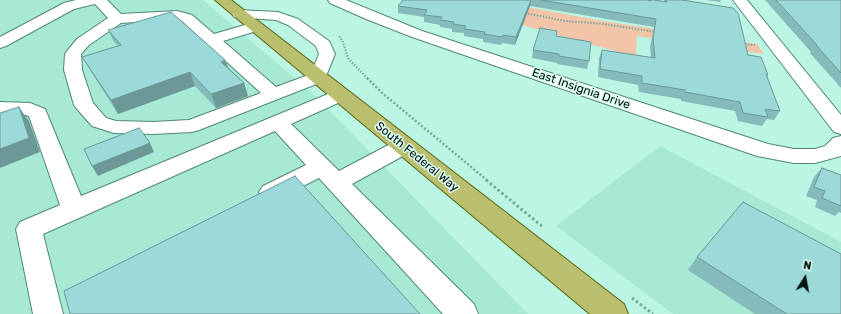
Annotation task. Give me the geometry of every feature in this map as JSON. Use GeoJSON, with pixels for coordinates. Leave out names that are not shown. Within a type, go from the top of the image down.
{"type":"FeatureCollection","features":[{"type":"Feature","properties":{"kind":"main road","name":"South Federal Way"},"geometry":{"type":"LineString","coordinates":[[222,0],[613,314]]}},
{"type":"Feature","properties":{"kind":"street"},"geometry":{"type":"LineString","coordinates":[[0,43],[70,3],[93,0]]}},
{"type":"Feature","properties":{"kind":"street"},"geometry":{"type":"LineString","coordinates":[[99,0],[117,19]]}},
{"type":"Feature","properties":{"kind":"street","name":"East Insignia Drive"},"geometry":{"type":"LineString","coordinates":[[335,0],[417,34],[765,151],[794,156],[815,156],[837,148]]}},
{"type":"Feature","properties":{"kind":"street"},"geometry":{"type":"LineString","coordinates":[[740,7],[841,128]]}},
{"type":"Feature","properties":{"kind":"street"},"geometry":{"type":"LineString","coordinates":[[211,40],[247,20],[278,16],[293,22],[323,44],[326,54],[318,77],[192,126],[153,128],[114,127],[99,122],[84,105],[73,70],[73,54],[83,42],[117,19],[177,15],[187,18],[211,40],[272,94]]}},
{"type":"Feature","properties":{"kind":"street"},"geometry":{"type":"LineString","coordinates":[[54,304],[29,229],[340,95]]}},
{"type":"Feature","properties":{"kind":"street"},"geometry":{"type":"LineString","coordinates":[[0,108],[30,109],[38,113],[74,210]]}},
{"type":"Feature","properties":{"kind":"street"},"geometry":{"type":"LineString","coordinates":[[278,122],[463,314]]}},
{"type":"Feature","properties":{"kind":"street"},"geometry":{"type":"LineString","coordinates":[[247,204],[404,146]]}},
{"type":"Feature","properties":{"kind":"path"},"geometry":{"type":"LineString","coordinates":[[524,13],[565,21],[604,24],[663,33]]}},
{"type":"Feature","properties":{"kind":"path"},"geometry":{"type":"LineString","coordinates":[[333,32],[343,42],[348,58],[381,92],[548,231]]}},
{"type":"Feature","properties":{"kind":"path"},"geometry":{"type":"LineString","coordinates":[[740,44],[760,46]]}},
{"type":"Feature","properties":{"kind":"path"},"geometry":{"type":"LineString","coordinates":[[628,295],[653,314]]}},
{"type":"Feature","properties":{"kind":"shaded area"},"geometry":{"type":"Polygon","coordinates":[[[0,0],[203,0],[311,92],[528,314],[0,314],[0,0]]]}},
{"type":"Feature","properties":{"kind":"shaded area"},"geometry":{"type":"Polygon","coordinates":[[[489,0],[603,21],[757,44],[764,54],[637,36],[636,57],[443,3],[489,0]]]}},
{"type":"Feature","properties":{"kind":"shaded area"},"geometry":{"type":"Polygon","coordinates":[[[660,146],[841,242],[841,314],[673,314],[556,226],[660,146]]]}},
{"type":"Feature","properties":{"kind":"building"},"geometry":{"type":"Polygon","coordinates":[[[403,0],[531,0],[516,37],[503,35],[502,37],[484,34],[485,32],[464,29],[466,26],[440,20],[442,17],[424,15],[427,10],[398,6],[403,0]]]}},
{"type":"Feature","properties":{"kind":"building"},"geometry":{"type":"Polygon","coordinates":[[[541,0],[654,0],[667,2],[666,0],[682,0],[733,8],[738,13],[748,55],[761,57],[780,111],[765,109],[768,117],[743,113],[740,102],[685,92],[685,90],[642,83],[642,76],[600,69],[602,50],[655,58],[653,39],[656,19],[541,0]]]}},
{"type":"Feature","properties":{"kind":"building"},"geometry":{"type":"Polygon","coordinates":[[[776,0],[841,0],[841,73],[817,45],[776,0]]]}},
{"type":"Feature","properties":{"kind":"building"},"geometry":{"type":"Polygon","coordinates":[[[171,12],[225,60],[221,62],[244,83],[211,94],[190,72],[111,100],[82,57],[121,45],[108,30],[171,12]]]}},
{"type":"Feature","properties":{"kind":"building"},"geometry":{"type":"Polygon","coordinates":[[[540,28],[557,31],[556,36],[591,42],[589,61],[533,50],[540,28]]]}},
{"type":"Feature","properties":{"kind":"building"},"geometry":{"type":"Polygon","coordinates":[[[19,107],[29,138],[0,149],[0,113],[19,107]]]}},
{"type":"Feature","properties":{"kind":"building"},"geometry":{"type":"Polygon","coordinates":[[[139,128],[150,143],[92,166],[84,149],[139,128]]]}},
{"type":"Feature","properties":{"kind":"building"},"geometry":{"type":"Polygon","coordinates":[[[822,168],[841,175],[841,206],[822,198],[825,191],[814,187],[822,168]]]}},
{"type":"Feature","properties":{"kind":"building"},"geometry":{"type":"Polygon","coordinates":[[[295,176],[420,314],[70,314],[64,291],[295,176]]]}},
{"type":"Feature","properties":{"kind":"building"},"geometry":{"type":"Polygon","coordinates":[[[743,202],[841,254],[841,314],[787,314],[697,257],[743,202]]]}}]}
